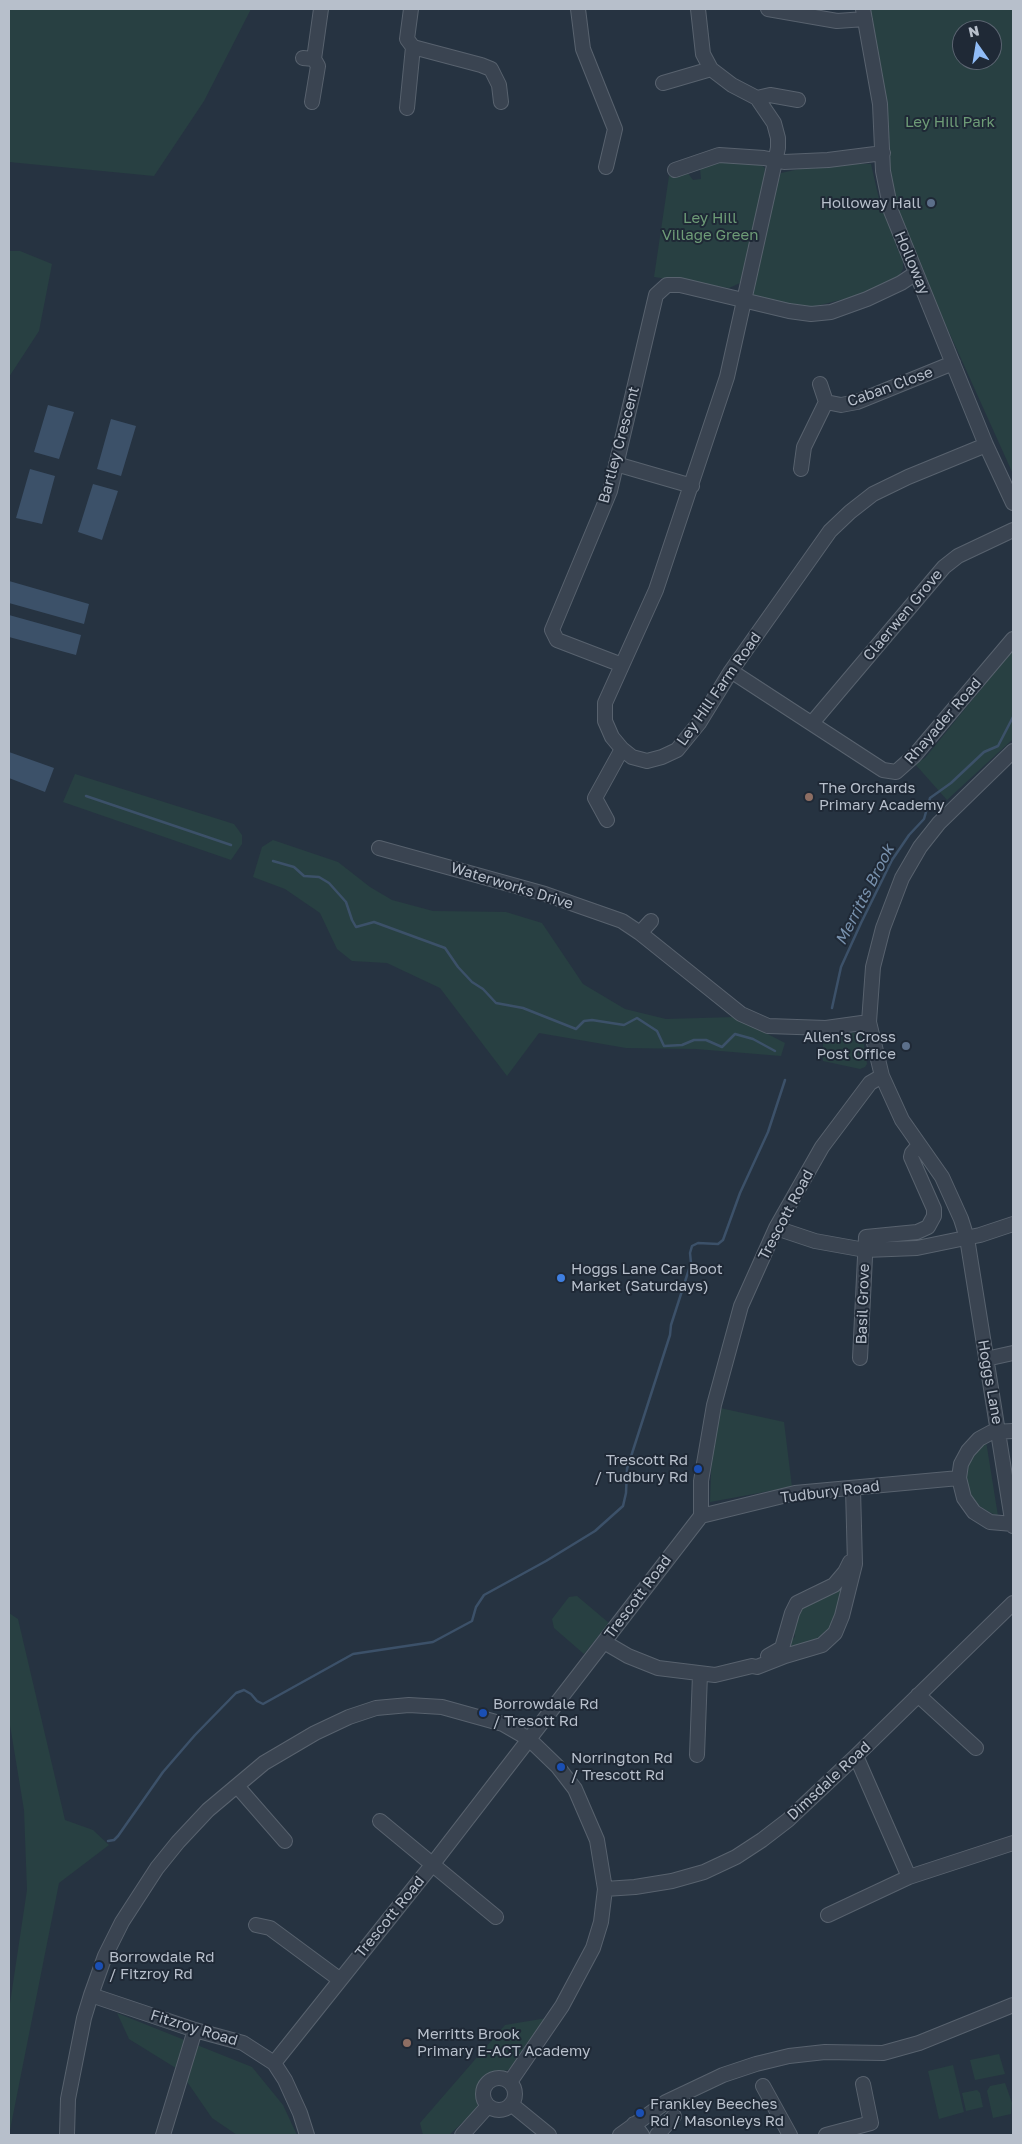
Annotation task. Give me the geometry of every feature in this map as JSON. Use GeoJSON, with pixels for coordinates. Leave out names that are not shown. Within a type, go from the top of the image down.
{"type":"FeatureCollection","features":[{"type":"Feature","properties":{"kind":"street"},"geometry":{"type":"LineString","coordinates":[[312,102],[318,66],[309,58],[322,9]]}},
{"type":"Feature","properties":{"kind":"street"},"geometry":{"type":"LineString","coordinates":[[411,9],[406,39],[413,47],[491,69],[499,85],[501,102]]}},
{"type":"Feature","properties":{"kind":"street"},"geometry":{"type":"LineString","coordinates":[[578,9],[583,49],[615,129],[606,167]]}},
{"type":"Feature","properties":{"kind":"street"},"geometry":{"type":"LineString","coordinates":[[698,9],[703,54],[711,70],[732,85],[757,98],[770,95],[798,100]]}},
{"type":"Feature","properties":{"kind":"street"},"geometry":{"type":"LineString","coordinates":[[768,9],[837,21],[864,14]]}},
{"type":"Feature","properties":{"kind":"street","name":"Holloway"},"geometry":{"type":"LineString","coordinates":[[864,14],[880,104],[884,171],[891,211],[986,445],[1013,502]]}},
{"type":"Feature","properties":{"kind":"street"},"geometry":{"type":"LineString","coordinates":[[407,108],[413,47]]}},
{"type":"Feature","properties":{"kind":"street"},"geometry":{"type":"LineString","coordinates":[[663,83],[711,70]]}},
{"type":"Feature","properties":{"kind":"street","name":"Ley Hill Farm Road"},"geometry":{"type":"LineString","coordinates":[[757,98],[774,123],[778,148],[727,377],[656,590],[605,703],[605,721],[612,737],[632,757],[648,761],[677,750],[699,723],[730,671],[830,531],[873,494],[908,477],[986,445]]}},
{"type":"Feature","properties":{"kind":"street"},"geometry":{"type":"LineString","coordinates":[[675,170],[719,155],[776,161],[828,160],[883,153]]}},
{"type":"Feature","properties":{"kind":"street"},"geometry":{"type":"LineString","coordinates":[[693,163],[697,177]]}},
{"type":"Feature","properties":{"kind":"street","name":"Bartley Crescent"},"geometry":{"type":"LineString","coordinates":[[622,665],[557,640],[552,630],[610,491],[656,295],[667,285],[680,285],[811,314],[831,312],[867,299],[901,283],[916,273]]}},
{"type":"Feature","properties":{"kind":"street","name":"Caban Close"},"geometry":{"type":"LineString","coordinates":[[826,402],[841,405],[857,402],[953,363]]}},
{"type":"Feature","properties":{"kind":"street","name":"Caban Close"},"geometry":{"type":"LineString","coordinates":[[801,469],[804,447],[826,402],[820,384]]}},
{"type":"Feature","properties":{"kind":"street"},"geometry":{"type":"LineString","coordinates":[[616,464],[692,486]]}},
{"type":"Feature","properties":{"kind":"street","name":"Claerwen Grove"},"geometry":{"type":"LineString","coordinates":[[812,723],[944,566],[958,556],[1013,530]]}},
{"type":"Feature","properties":{"kind":"street","name":"Rhayader Road"},"geometry":{"type":"LineString","coordinates":[[812,723],[883,770],[896,772],[914,756],[1013,639]]}},
{"type":"Feature","properties":{"kind":"street"},"geometry":{"type":"LineString","coordinates":[[730,671],[812,723]]}},
{"type":"Feature","properties":{"kind":"street"},"geometry":{"type":"LineString","coordinates":[[607,820],[595,798],[622,749]]}},
{"type":"Feature","properties":{"kind":"street","name":"Hoggs Lane"},"geometry":{"type":"LineString","coordinates":[[1013,751],[939,823],[920,847],[902,878],[883,928],[873,967],[869,1022],[882,1076],[902,1120],[942,1177],[961,1219],[967,1238],[1013,1525]]}},
{"type":"Feature","properties":{"kind":"street","name":"Waterworks Drive"},"geometry":{"type":"LineString","coordinates":[[379,848],[545,894],[622,921],[640,933],[741,1014],[768,1026],[826,1028],[869,1022]]}},
{"type":"Feature","properties":{"kind":"street"},"geometry":{"type":"LineString","coordinates":[[640,933],[651,920]]}},
{"type":"Feature","properties":{"kind":"street","name":"Trescott Road"},"geometry":{"type":"LineString","coordinates":[[274,2063],[339,1979],[432,1865],[702,1516],[700,1499],[701,1481],[714,1405],[741,1306],[776,1228],[822,1147],[870,1083],[882,1076]]}},
{"type":"Feature","properties":{"kind":"street"},"geometry":{"type":"LineString","coordinates":[[865,1250],[866,1237],[917,1232],[928,1227],[934,1216],[934,1209],[911,1157],[919,1145]]}},
{"type":"Feature","properties":{"kind":"street"},"geometry":{"type":"LineString","coordinates":[[776,1228],[815,1241],[865,1250],[917,1248],[967,1238],[1013,1224]]}},
{"type":"Feature","properties":{"kind":"street","name":"Basil Grove"},"geometry":{"type":"LineString","coordinates":[[860,1358],[865,1250]]}},
{"type":"Feature","properties":{"kind":"street"},"geometry":{"type":"LineString","coordinates":[[986,1359],[1013,1352]]}},
{"type":"Feature","properties":{"kind":"street"},"geometry":{"type":"LineString","coordinates":[[1013,1431],[998,1431],[978,1440],[968,1451],[962,1464],[960,1478],[964,1498],[974,1512],[990,1522],[1013,1525]]}},
{"type":"Feature","properties":{"kind":"street","name":"Tudbury Road"},"geometry":{"type":"LineString","coordinates":[[702,1516],[796,1494],[960,1478]]}},
{"type":"Feature","properties":{"kind":"street"},"geometry":{"type":"LineString","coordinates":[[752,1666],[757,1667],[822,1645],[835,1633],[842,1616],[854,1564],[853,1489]]}},
{"type":"Feature","properties":{"kind":"street"},"geometry":{"type":"LineString","coordinates":[[604,1642],[628,1656],[658,1668],[715,1675],[752,1666],[782,1648],[792,1612],[797,1603],[834,1585],[845,1572],[854,1552]]}},
{"type":"Feature","properties":{"kind":"street","name":"Dimsdale Road"},"geometry":{"type":"LineString","coordinates":[[605,1889],[672,1881],[704,1872],[736,1857],[788,1820],[1013,1602]]}},
{"type":"Feature","properties":{"kind":"street"},"geometry":{"type":"LineString","coordinates":[[698,1755],[700,1674]]}},
{"type":"Feature","properties":{"kind":"street"},"geometry":{"type":"LineString","coordinates":[[918,1695],[976,1748]]}},
{"type":"Feature","properties":{"kind":"street"},"geometry":{"type":"LineString","coordinates":[[67,2135],[68,2099],[84,2018],[91,1995],[105,1956],[122,1922],[157,1868],[202,1817],[264,1764],[288,1747],[349,1717],[376,1708],[408,1705],[442,1706],[504,1724],[529,1739],[558,1767],[575,1789],[597,1840],[605,1889],[601,1922],[594,1948],[562,2006],[510,2082]]}},
{"type":"Feature","properties":{"kind":"street"},"geometry":{"type":"LineString","coordinates":[[856,1756],[910,1877]]}},
{"type":"Feature","properties":{"kind":"street"},"geometry":{"type":"LineString","coordinates":[[237,1786],[285,1842]]}},
{"type":"Feature","properties":{"kind":"street"},"geometry":{"type":"LineString","coordinates":[[380,1821],[496,1916]]}},
{"type":"Feature","properties":{"kind":"street"},"geometry":{"type":"LineString","coordinates":[[828,1915],[910,1877],[1013,1843]]}},
{"type":"Feature","properties":{"kind":"street"},"geometry":{"type":"LineString","coordinates":[[256,1925],[270,1928],[339,1979]]}},
{"type":"Feature","properties":{"kind":"street","name":"Fitzroy Road"},"geometry":{"type":"LineString","coordinates":[[91,1995],[195,2030],[244,2044],[274,2063],[285,2080],[300,2113],[307,2135]]}},
{"type":"Feature","properties":{"kind":"street"},"geometry":{"type":"LineString","coordinates":[[620,2135],[638,2130],[666,2102],[697,2087],[756,2064],[789,2056],[825,2052],[889,2052],[919,2043],[1013,2005]]}},
{"type":"Feature","properties":{"kind":"street"},"geometry":{"type":"LineString","coordinates":[[163,2135],[195,2030]]}},
{"type":"Feature","properties":{"kind":"street"},"geometry":{"type":"LineString","coordinates":[[501,2078],[510,2082],[515,2091],[511,2104],[500,2110],[488,2106],[483,2096],[483,2090],[489,2081],[501,2078]]}},
{"type":"Feature","properties":{"kind":"street"},"geometry":{"type":"LineString","coordinates":[[826,2135],[871,2123],[863,2084]]}},
{"type":"Feature","properties":{"kind":"street"},"geometry":{"type":"LineString","coordinates":[[763,2086],[790,2135]]}},
{"type":"Feature","properties":{"kind":"street"},"geometry":{"type":"LineString","coordinates":[[511,2104],[549,2135]]}},
{"type":"Feature","properties":{"kind":"street"},"geometry":{"type":"LineString","coordinates":[[462,2135],[488,2106]]}},
{"type":"Feature","properties":{"kind":"street"},"geometry":{"type":"LineString","coordinates":[[657,2135],[674,2116]]}},
{"type":"Feature","properties":{"kind":"green space"},"geometry":{"type":"Polygon","coordinates":[[[10,9],[251,9],[204,101],[154,176],[9,162],[10,9]]]}},
{"type":"Feature","properties":{"kind":"green space","name":"Ley Hill Park"},"geometry":{"type":"Polygon","coordinates":[[[870,9],[1013,9],[1013,474],[921,270],[896,208],[888,165],[870,9]]]}},
{"type":"Feature","properties":{"kind":"green space","name":"Ley Hill Village Green"},"geometry":{"type":"Polygon","coordinates":[[[727,162],[759,163],[765,168],[760,229],[781,173],[827,163],[871,164],[882,212],[893,215],[896,246],[903,259],[903,269],[893,287],[812,307],[795,306],[753,295],[758,234],[740,283],[729,288],[654,277],[669,176],[687,172],[693,180],[701,179],[700,168],[707,164],[727,162]]]}},
{"type":"Feature","properties":{"kind":"green space"},"geometry":{"type":"Polygon","coordinates":[[[9,251],[20,251],[52,264],[39,331],[9,377],[9,251]]]}},
{"type":"Feature","properties":{"kind":"green space"},"geometry":{"type":"Polygon","coordinates":[[[1013,650],[1013,739],[947,800],[915,764],[925,758],[1013,650]]]}},
{"type":"Feature","properties":{"kind":"green space"},"geometry":{"type":"Polygon","coordinates":[[[75,774],[234,824],[242,835],[242,844],[231,860],[63,802],[75,774]]]}},
{"type":"Feature","properties":{"kind":"green space"},"geometry":{"type":"Polygon","coordinates":[[[273,840],[338,862],[370,887],[392,900],[433,911],[506,912],[542,923],[583,984],[625,1009],[666,1019],[735,1017],[785,1043],[781,1056],[696,1049],[626,1048],[539,1033],[507,1076],[440,988],[387,963],[352,961],[337,949],[320,913],[285,889],[253,877],[262,847],[273,840]]]}},
{"type":"Feature","properties":{"kind":"green space"},"geometry":{"type":"Polygon","coordinates":[[[823,1032],[859,1033],[863,1039],[867,1064],[865,1067],[860,1069],[823,1061],[823,1032]]]}},
{"type":"Feature","properties":{"kind":"green space"},"geometry":{"type":"Polygon","coordinates":[[[720,1408],[784,1422],[792,1487],[710,1502],[712,1446],[720,1408]]]}},
{"type":"Feature","properties":{"kind":"green space"},"geometry":{"type":"Polygon","coordinates":[[[986,1441],[998,1516],[977,1504],[970,1494],[966,1482],[966,1470],[970,1459],[986,1441]]]}},
{"type":"Feature","properties":{"kind":"green space"},"geometry":{"type":"Polygon","coordinates":[[[841,1586],[834,1632],[819,1643],[787,1651],[789,1641],[795,1637],[793,1625],[797,1610],[841,1586]]]}},
{"type":"Feature","properties":{"kind":"green space"},"geometry":{"type":"Polygon","coordinates":[[[577,1596],[609,1623],[584,1654],[554,1628],[552,1619],[569,1597],[577,1596]]]}},
{"type":"Feature","properties":{"kind":"green space"},"geometry":{"type":"Polygon","coordinates":[[[9,1613],[18,1619],[65,1820],[93,1830],[109,1845],[59,1883],[9,2135],[9,2010],[27,1890],[24,1810],[9,1719],[9,1613]]]}},
{"type":"Feature","properties":{"kind":"green space"},"geometry":{"type":"Polygon","coordinates":[[[117,2013],[252,2067],[283,2105],[297,2135],[237,2135],[212,2118],[179,2070],[129,2039],[117,2013]]]}},
{"type":"Feature","properties":{"kind":"green space"},"geometry":{"type":"Polygon","coordinates":[[[547,2018],[512,2069],[496,2073],[482,2082],[477,2109],[449,2135],[423,2135],[420,2123],[505,2025],[547,2018]]]}},
{"type":"Feature","properties":{"kind":"green space"},"geometry":{"type":"Polygon","coordinates":[[[999,2054],[1005,2074],[975,2080],[970,2060],[999,2054]]]}},
{"type":"Feature","properties":{"kind":"green space"},"geometry":{"type":"Polygon","coordinates":[[[953,2065],[964,2112],[939,2119],[928,2071],[953,2065]]]}},
{"type":"Feature","properties":{"kind":"green space"},"geometry":{"type":"Polygon","coordinates":[[[1005,2083],[1012,2103],[1011,2114],[993,2118],[987,2091],[990,2086],[1005,2083]]]}},
{"type":"Feature","properties":{"kind":"green space"},"geometry":{"type":"Polygon","coordinates":[[[977,2090],[980,2093],[983,2107],[966,2111],[962,2093],[977,2090]]]}},
{"type":"Feature","properties":{"kind":"water"},"geometry":{"type":"Polygon","coordinates":[[[48,405],[74,412],[59,459],[34,452],[48,405]]]}},
{"type":"Feature","properties":{"kind":"water"},"geometry":{"type":"Polygon","coordinates":[[[111,419],[136,426],[121,476],[97,469],[111,419]]]}},
{"type":"Feature","properties":{"kind":"water"},"geometry":{"type":"Polygon","coordinates":[[[30,469],[55,476],[42,524],[16,518],[30,469]]]}},
{"type":"Feature","properties":{"kind":"water"},"geometry":{"type":"Polygon","coordinates":[[[93,484],[118,491],[102,540],[78,532],[93,484]]]}},
{"type":"Feature","properties":{"kind":"water"},"geometry":{"type":"Polygon","coordinates":[[[9,581],[89,604],[84,624],[9,603],[9,581]]]}},
{"type":"Feature","properties":{"kind":"water"},"geometry":{"type":"Polygon","coordinates":[[[9,615],[81,635],[76,655],[9,637],[9,615]]]}},
{"type":"Feature","properties":{"kind":"water"},"geometry":{"type":"Polygon","coordinates":[[[9,752],[54,768],[45,792],[9,778],[9,752]]]}},
{"type":"Feature","properties":{"kind":"waterway","name":"Merritts Brook"},"geometry":{"type":"LineString","coordinates":[[832,1008],[841,967],[861,923],[892,860],[909,835],[924,819],[930,798],[951,783],[984,752],[998,746],[1013,717]]}},
{"type":"Feature","properties":{"kind":"waterway"},"geometry":{"type":"LineString","coordinates":[[86,796],[231,845]]}},
{"type":"Feature","properties":{"kind":"waterway"},"geometry":{"type":"LineString","coordinates":[[273,861],[294,867],[304,876],[319,877],[329,883],[346,902],[356,927],[374,922],[445,948],[458,967],[496,1003],[523,1008],[576,1029],[584,1021],[592,1020],[624,1025],[637,1018],[657,1031],[664,1046],[682,1045],[694,1040],[706,1040],[722,1047],[735,1034],[753,1039],[775,1051]]}},
{"type":"Feature","properties":{"kind":"waterway"},"geometry":{"type":"LineString","coordinates":[[108,1841],[114,1840],[118,1836],[163,1772],[195,1735],[236,1693],[244,1690],[263,1704],[353,1654],[433,1642],[472,1621],[476,1607],[484,1595],[546,1561],[595,1531],[623,1506],[626,1493],[627,1469],[691,1263],[690,1253],[692,1246],[698,1243],[718,1244],[723,1240],[740,1193],[768,1132],[785,1080]]}},
{"type":"Feature","properties":{"kind":"place","name":"Holloway Hall"},"geometry":{"type":"Point","coordinates":[931,203]}},
{"type":"Feature","properties":{"kind":"place","name":"The Orchards Primary Academy"},"geometry":{"type":"Point","coordinates":[809,797]}},
{"type":"Feature","properties":{"kind":"place","name":"Allen's Cross Post Office"},"geometry":{"type":"Point","coordinates":[906,1046]}},
{"type":"Feature","properties":{"kind":"place","name":"Hoggs Lane Car Boot Market (Saturdays)"},"geometry":{"type":"Point","coordinates":[561,1278]}},
{"type":"Feature","properties":{"kind":"place","name":"Trescott Rd / Tudbury Rd"},"geometry":{"type":"Point","coordinates":[698,1469]}},
{"type":"Feature","properties":{"kind":"place","name":"Borrowdale Rd / Tresott Rd"},"geometry":{"type":"Point","coordinates":[483,1713]}},
{"type":"Feature","properties":{"kind":"place","name":"Norrington Rd / Trescott Rd"},"geometry":{"type":"Point","coordinates":[561,1767]}},
{"type":"Feature","properties":{"kind":"place","name":"Borrowdale Rd / Fitzroy Rd"},"geometry":{"type":"Point","coordinates":[99,1966]}},
{"type":"Feature","properties":{"kind":"place","name":"Merritts Brook Primary E-ACT Academy"},"geometry":{"type":"Point","coordinates":[407,2043]}},
{"type":"Feature","properties":{"kind":"place","name":"Frankley Beeches Rd / Masonleys Rd"},"geometry":{"type":"Point","coordinates":[640,2113]}}]}
